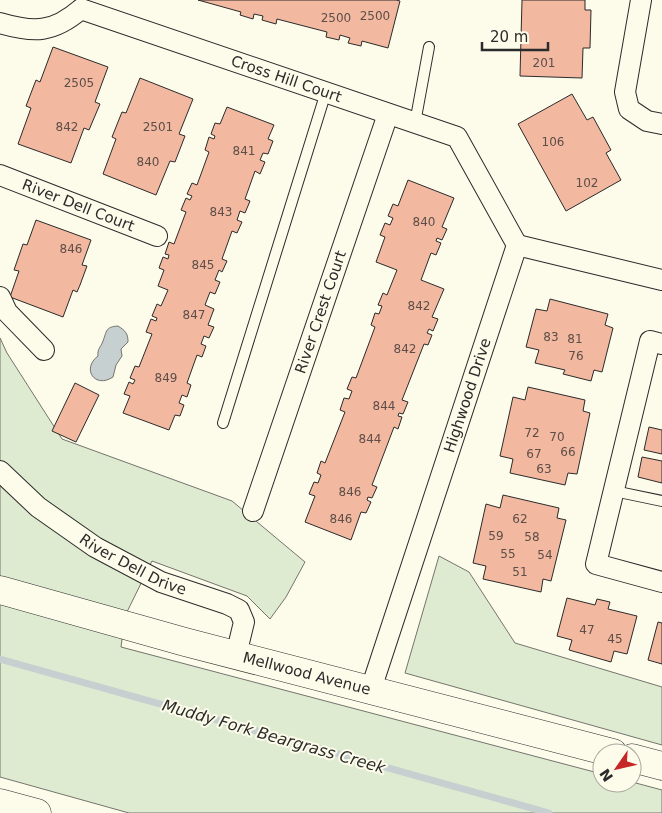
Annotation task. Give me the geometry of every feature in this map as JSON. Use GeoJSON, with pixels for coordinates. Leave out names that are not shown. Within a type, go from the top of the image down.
{"type":"FeatureCollection","features":[{"type":"Feature","properties":{"kind":"main road","name":"Mellwood Avenue"},"geometry":{"type":"LineString","coordinates":[[0,590],[236,656],[371,689],[592,747]]}},
{"type":"Feature","properties":{"kind":"main road"},"geometry":{"type":"LineString","coordinates":[[642,761],[662,766]]}},
{"type":"Feature","properties":{"kind":"main road"},"geometry":{"type":"LineString","coordinates":[[0,803],[37,813]]}},
{"type":"Feature","properties":{"kind":"street"},"geometry":{"type":"LineString","coordinates":[[641,0],[625,92],[629,109],[647,121],[662,124]]}},
{"type":"Feature","properties":{"kind":"street","name":"Cross Hill Court"},"geometry":{"type":"LineString","coordinates":[[0,23],[31,30],[51,28],[67,20],[81,9],[457,137],[517,245]]}},
{"type":"Feature","properties":{"kind":"street","name":"River Crest Court"},"geometry":{"type":"LineString","coordinates":[[253,511],[388,114]]}},
{"type":"Feature","properties":{"kind":"street","name":"River Dell Court"},"geometry":{"type":"LineString","coordinates":[[0,175],[157,236]]}},
{"type":"Feature","properties":{"kind":"street"},"geometry":{"type":"LineString","coordinates":[[517,245],[662,280]]}},
{"type":"Feature","properties":{"kind":"street","name":"Highwood Drive"},"geometry":{"type":"LineString","coordinates":[[371,689],[517,245]]}},
{"type":"Feature","properties":{"kind":"street"},"geometry":{"type":"LineString","coordinates":[[0,297],[8,312],[44,350]]}},
{"type":"Feature","properties":{"kind":"street"},"geometry":{"type":"LineString","coordinates":[[662,344],[650,341],[596,564],[662,582]]}},
{"type":"Feature","properties":{"kind":"street","name":"River Dell Drive"},"geometry":{"type":"LineString","coordinates":[[0,471],[38,506],[95,547],[161,582],[227,604],[239,610],[244,622],[236,656]]}},
{"type":"Feature","properties":{"kind":"lane"},"geometry":{"type":"LineString","coordinates":[[415,123],[429,47]]}},
{"type":"Feature","properties":{"kind":"lane"},"geometry":{"type":"LineString","coordinates":[[224,423],[326,92]]}},
{"type":"Feature","properties":{"kind":"lane"},"geometry":{"type":"LineString","coordinates":[[614,490],[662,502]]}},
{"type":"Feature","properties":{"kind":"green space"},"geometry":{"type":"Polygon","coordinates":[[[0,338],[7,353],[62,439],[232,501],[305,562],[286,597],[270,619],[247,596],[152,561],[125,616],[121,647],[592,771],[592,793],[642,793],[642,785],[662,790],[662,813],[129,813],[0,777],[0,338]]]}},
{"type":"Feature","properties":{"kind":"green space"},"geometry":{"type":"Polygon","coordinates":[[[439,556],[469,572],[515,643],[662,687],[662,745],[405,673],[439,556]]]}},
{"type":"Feature","properties":{"kind":"shaded area"},"geometry":{"type":"Polygon","coordinates":[[[118,326],[126,333],[128,342],[121,349],[122,356],[116,365],[113,377],[101,381],[92,376],[91,366],[98,356],[107,330],[118,326]]]}},
{"type":"Feature","properties":{"kind":"building"},"geometry":{"type":"Polygon","coordinates":[[[198,0],[400,1],[388,48],[362,41],[361,46],[348,43],[350,38],[340,35],[339,40],[326,37],[327,32],[277,19],[276,24],[262,20],[263,16],[254,14],[253,19],[240,15],[241,12],[198,0]]]}},
{"type":"Feature","properties":{"kind":"building"},"geometry":{"type":"Polygon","coordinates":[[[522,0],[585,0],[585,10],[591,10],[590,48],[583,48],[582,78],[520,76],[522,0]]]}},
{"type":"Feature","properties":{"kind":"building"},"geometry":{"type":"Polygon","coordinates":[[[53,47],[108,67],[95,102],[100,104],[89,130],[84,128],[71,163],[18,144],[31,108],[26,106],[36,80],[40,82],[53,47]]]}},
{"type":"Feature","properties":{"kind":"building"},"geometry":{"type":"Polygon","coordinates":[[[140,78],[193,99],[179,134],[185,136],[175,162],[170,161],[156,195],[103,174],[116,139],[112,137],[122,112],[126,113],[140,78]]]}},
{"type":"Feature","properties":{"kind":"building"},"geometry":{"type":"Polygon","coordinates":[[[572,94],[587,120],[593,117],[611,150],[606,153],[621,180],[566,211],[518,124],[572,94]]]}},
{"type":"Feature","properties":{"kind":"building"},"geometry":{"type":"Polygon","coordinates":[[[227,107],[274,125],[268,139],[273,141],[268,154],[263,153],[260,160],[265,162],[260,174],[255,171],[245,199],[250,201],[245,213],[240,211],[237,220],[242,222],[237,233],[232,231],[222,259],[227,261],[222,272],[219,270],[215,280],[220,282],[215,294],[210,292],[205,305],[214,309],[208,325],[214,327],[209,338],[204,336],[201,344],[206,346],[202,357],[197,355],[187,383],[191,385],[187,397],[182,395],[179,403],[184,405],[180,416],[175,415],[169,430],[123,413],[130,396],[124,394],[129,382],[133,384],[135,380],[130,378],[135,366],[139,367],[152,334],[146,332],[151,319],[156,321],[157,318],[152,316],[157,304],[161,306],[168,290],[158,286],[164,270],[159,268],[163,257],[168,259],[169,255],[165,254],[169,242],[174,244],[186,212],[181,210],[186,198],[190,200],[192,196],[187,194],[192,183],[197,185],[209,152],[205,150],[209,137],[214,139],[215,136],[211,134],[215,123],[220,124],[227,107]]]}},
{"type":"Feature","properties":{"kind":"building"},"geometry":{"type":"Polygon","coordinates":[[[408,180],[454,198],[442,227],[447,229],[442,240],[437,238],[436,241],[441,243],[436,255],[431,253],[421,280],[444,289],[432,317],[438,319],[433,331],[429,329],[427,333],[432,335],[428,345],[424,344],[402,400],[408,402],[403,414],[399,413],[398,416],[402,417],[398,429],[394,427],[372,485],[377,487],[372,498],[368,497],[367,500],[371,502],[366,513],[361,512],[351,540],[305,522],[315,496],[309,494],[314,482],[318,483],[321,475],[317,473],[321,461],[325,463],[345,412],[340,410],[344,398],[349,399],[352,391],[347,389],[352,377],[356,378],[375,327],[371,325],[375,313],[379,314],[382,306],[378,305],[383,293],[387,295],[397,270],[376,262],[385,237],[380,235],[385,223],[390,225],[393,218],[388,216],[393,204],[398,206],[408,180]]]}},
{"type":"Feature","properties":{"kind":"building"},"geometry":{"type":"Polygon","coordinates":[[[36,220],[91,240],[82,265],[87,266],[77,292],[73,290],[63,317],[10,297],[19,271],[14,270],[23,244],[27,245],[36,220]]]}},
{"type":"Feature","properties":{"kind":"building"},"geometry":{"type":"Polygon","coordinates":[[[550,299],[608,314],[605,325],[613,328],[602,372],[594,370],[591,381],[563,374],[565,370],[535,363],[539,350],[526,347],[536,309],[547,311],[550,299]]]}},
{"type":"Feature","properties":{"kind":"building"},"geometry":{"type":"Polygon","coordinates":[[[75,383],[99,395],[76,442],[52,431],[75,383]]]}},
{"type":"Feature","properties":{"kind":"building"},"geometry":{"type":"Polygon","coordinates":[[[528,387],[585,400],[583,411],[590,413],[577,474],[568,473],[565,485],[510,473],[513,459],[500,456],[513,397],[525,400],[528,387]]]}},
{"type":"Feature","properties":{"kind":"building"},"geometry":{"type":"Polygon","coordinates":[[[649,427],[662,430],[662,454],[644,450],[649,427]]]}},
{"type":"Feature","properties":{"kind":"building"},"geometry":{"type":"Polygon","coordinates":[[[642,457],[662,461],[662,483],[638,477],[642,457]]]}},
{"type":"Feature","properties":{"kind":"building"},"geometry":{"type":"Polygon","coordinates":[[[503,495],[559,508],[557,518],[566,520],[551,581],[543,579],[541,592],[483,579],[486,566],[473,563],[486,504],[500,508],[503,495]]]}},
{"type":"Feature","properties":{"kind":"building"},"geometry":{"type":"Polygon","coordinates":[[[567,598],[595,605],[597,599],[610,602],[608,609],[637,616],[627,654],[614,651],[611,662],[569,650],[572,640],[557,636],[567,598]]]}},
{"type":"Feature","properties":{"kind":"building"},"geometry":{"type":"Polygon","coordinates":[[[658,622],[662,623],[662,664],[648,660],[658,622]]]}},
{"type":"Feature","properties":{"kind":"waterway","name":"Muddy Fork Beargrass Creek"},"geometry":{"type":"LineString","coordinates":[[0,659],[549,813]]}}]}
